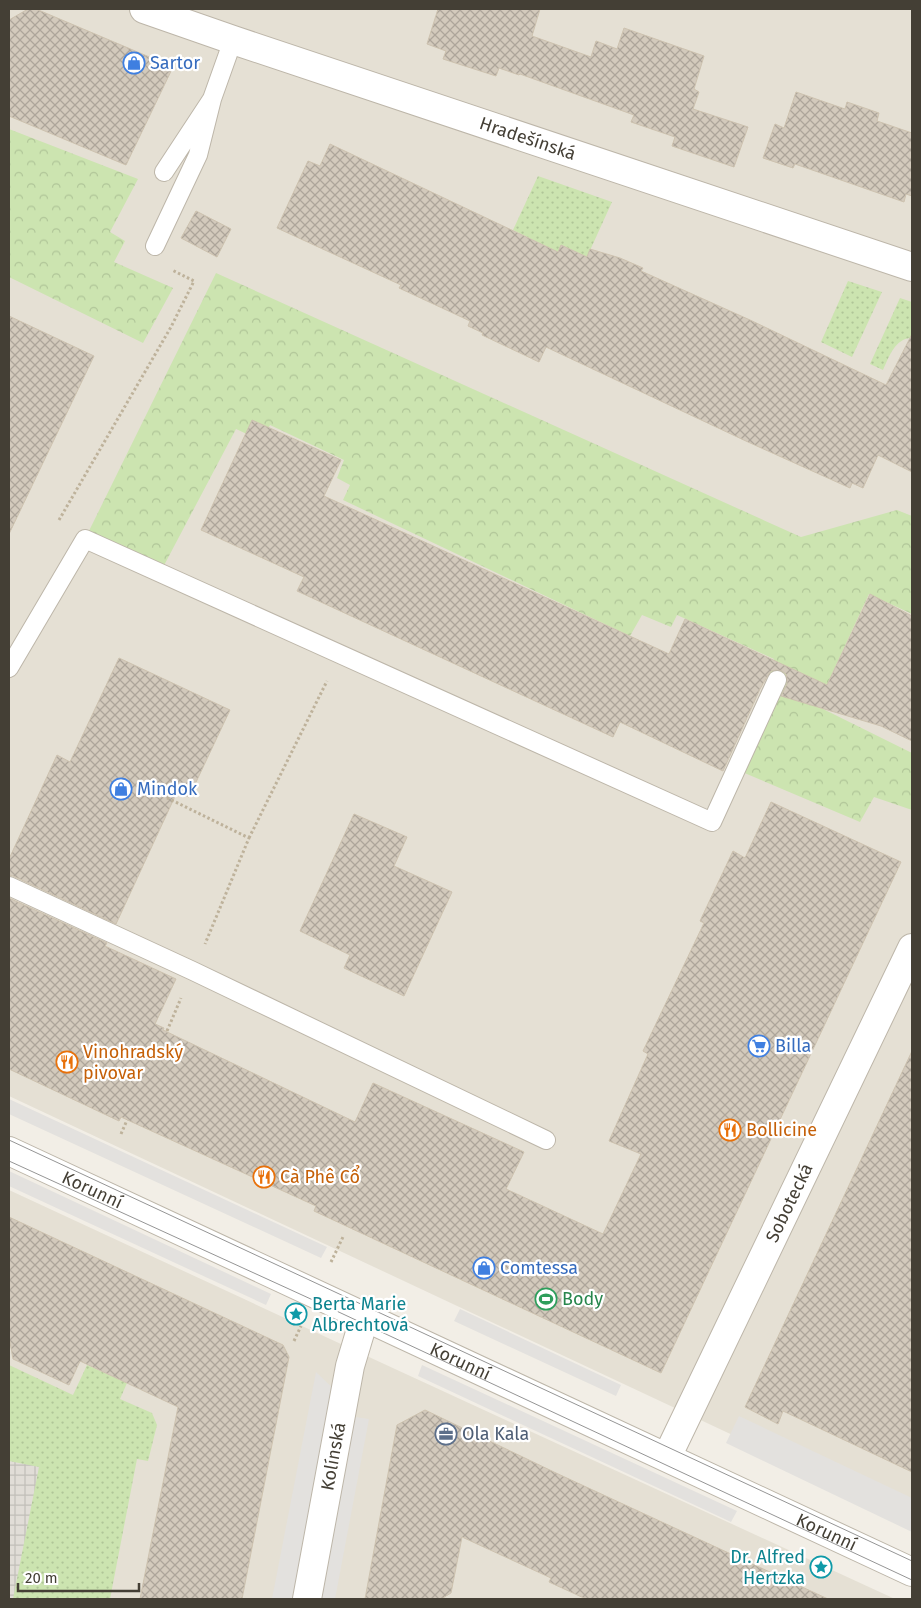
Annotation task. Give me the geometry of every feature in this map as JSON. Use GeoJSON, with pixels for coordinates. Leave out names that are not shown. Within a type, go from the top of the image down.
{"type":"FeatureCollection","features":[{"type":"Feature","properties":{"kind":"street","name":"Hradešínská"},"geometry":{"type":"LineString","coordinates":[[144,9],[912,267]]}},
{"type":"Feature","properties":{"kind":"street","name":"Sobotecká"},"geometry":{"type":"LineString","coordinates":[[667,1457],[912,948]]}},
{"type":"Feature","properties":{"kind":"street","name":"Korunní"},"geometry":{"type":"LineString","coordinates":[[9,1151],[912,1572]]}},
{"type":"Feature","properties":{"kind":"street","name":"Kolínská"},"geometry":{"type":"LineString","coordinates":[[306,1599],[350,1366],[365,1316]]}},
{"type":"Feature","properties":{"kind":"lane"},"geometry":{"type":"LineString","coordinates":[[156,246],[198,154],[212,98],[233,40]]}},
{"type":"Feature","properties":{"kind":"lane"},"geometry":{"type":"LineString","coordinates":[[164,172],[212,98]]}},
{"type":"Feature","properties":{"kind":"lane"},"geometry":{"type":"LineString","coordinates":[[9,668],[84,539],[712,822],[777,680]]}},
{"type":"Feature","properties":{"kind":"lane"},"geometry":{"type":"LineString","coordinates":[[9,886],[202,975],[546,1140]]}},
{"type":"Feature","properties":{"kind":"path"},"geometry":{"type":"LineString","coordinates":[[57,525],[166,335],[194,281],[150,258],[156,246]]}},
{"type":"Feature","properties":{"kind":"path"},"geometry":{"type":"LineString","coordinates":[[206,944],[249,838],[341,654]]}},
{"type":"Feature","properties":{"kind":"path"},"geometry":{"type":"LineString","coordinates":[[148,789],[249,838]]}},
{"type":"Feature","properties":{"kind":"path"},"geometry":{"type":"LineString","coordinates":[[121,1134],[127,1120]]}},
{"type":"Feature","properties":{"kind":"shaded area"},"geometry":{"type":"Polygon","coordinates":[[[9,9],[912,9],[912,1519],[9,1096],[9,9]]]}},
{"type":"Feature","properties":{"kind":"shaded area"},"geometry":{"type":"Polygon","coordinates":[[[9,1099],[327,1247],[321,1258],[9,1114],[9,1099]]]}},
{"type":"Feature","properties":{"kind":"shaded area"},"geometry":{"type":"Polygon","coordinates":[[[9,1171],[271,1294],[266,1305],[9,1186],[9,1171]]]}},
{"type":"Feature","properties":{"kind":"shaded area"},"geometry":{"type":"Polygon","coordinates":[[[9,1190],[382,1363],[895,1599],[9,1599],[9,1190]]]}},
{"type":"Feature","properties":{"kind":"shaded area"},"geometry":{"type":"Polygon","coordinates":[[[460,1309],[621,1385],[616,1396],[454,1321],[460,1309]]]}},
{"type":"Feature","properties":{"kind":"shaded area"},"geometry":{"type":"Polygon","coordinates":[[[422,1365],[737,1511],[731,1522],[418,1376],[422,1365]]]}},
{"type":"Feature","properties":{"kind":"shaded area"},"geometry":{"type":"Polygon","coordinates":[[[316,1372],[338,1393],[298,1599],[272,1599],[316,1372]]]}},
{"type":"Feature","properties":{"kind":"shaded area"},"geometry":{"type":"Polygon","coordinates":[[[739,1416],[912,1498],[912,1532],[726,1443],[739,1416]]]}},
{"type":"Feature","properties":{"kind":"shaded area"},"geometry":{"type":"Polygon","coordinates":[[[355,1417],[369,1419],[335,1599],[321,1599],[355,1417]]]}},
{"type":"Feature","properties":{"kind":"shaded area"},"geometry":{"type":"Polygon","coordinates":[[[9,1452],[43,1460],[19,1599],[9,1599],[9,1452]]]}},
{"type":"Feature","properties":{"kind":"green space"},"geometry":{"type":"Polygon","coordinates":[[[9,129],[138,179],[110,232],[125,241],[114,262],[173,288],[143,343],[9,277],[9,129]]]}},
{"type":"Feature","properties":{"kind":"green space"},"geometry":{"type":"Polygon","coordinates":[[[538,176],[612,202],[587,257],[562,245],[558,252],[513,230],[538,176]]]}},
{"type":"Feature","properties":{"kind":"green space"},"geometry":{"type":"Polygon","coordinates":[[[216,273],[801,537],[897,510],[912,516],[912,614],[869,594],[817,706],[912,753],[912,810],[874,797],[860,822],[728,766],[765,685],[774,659],[677,615],[671,627],[642,615],[630,636],[343,500],[350,485],[337,478],[344,460],[270,425],[262,441],[236,429],[160,573],[85,539],[216,273]]]}},
{"type":"Feature","properties":{"kind":"green space"},"geometry":{"type":"Polygon","coordinates":[[[848,281],[882,292],[852,357],[821,342],[848,281]]]}},
{"type":"Feature","properties":{"kind":"green space"},"geometry":{"type":"Polygon","coordinates":[[[900,298],[912,302],[912,338],[901,341],[893,349],[883,370],[870,364],[900,298]]]}},
{"type":"Feature","properties":{"kind":"green space"},"geometry":{"type":"Polygon","coordinates":[[[9,1365],[73,1395],[87,1365],[127,1383],[120,1399],[152,1413],[157,1425],[148,1461],[137,1459],[110,1599],[13,1599],[39,1467],[9,1461],[9,1365]]]}},
{"type":"Feature","properties":{"kind":"building"},"geometry":{"type":"Polygon","coordinates":[[[28,9],[36,9],[173,67],[126,165],[9,116],[9,20],[28,9]]]}},
{"type":"Feature","properties":{"kind":"building"},"geometry":{"type":"Polygon","coordinates":[[[438,9],[540,9],[532,36],[591,57],[596,41],[617,49],[624,28],[704,56],[694,89],[699,92],[693,109],[748,127],[734,167],[672,146],[675,137],[631,122],[634,115],[520,74],[499,68],[496,76],[443,59],[446,51],[427,44],[438,9]]]}},
{"type":"Feature","properties":{"kind":"building"},"geometry":{"type":"Polygon","coordinates":[[[796,92],[845,109],[847,102],[879,113],[877,121],[912,133],[912,196],[906,194],[904,202],[795,164],[793,168],[763,158],[775,124],[784,128],[796,92]]]}},
{"type":"Feature","properties":{"kind":"building"},"geometry":{"type":"Polygon","coordinates":[[[330,144],[558,252],[561,245],[587,257],[590,249],[620,258],[643,268],[641,271],[750,320],[886,385],[912,334],[912,472],[878,455],[863,488],[852,483],[850,488],[546,347],[539,362],[482,335],[483,333],[468,326],[470,321],[399,288],[401,285],[277,228],[308,161],[320,166],[330,144]]]}},
{"type":"Feature","properties":{"kind":"building"},"geometry":{"type":"Polygon","coordinates":[[[196,211],[231,229],[217,257],[181,238],[196,211]]]}},
{"type":"Feature","properties":{"kind":"building"},"geometry":{"type":"Polygon","coordinates":[[[9,316],[94,356],[9,534],[9,316]]]}},
{"type":"Feature","properties":{"kind":"building"},"geometry":{"type":"Polygon","coordinates":[[[252,420],[341,460],[324,496],[669,654],[685,619],[827,685],[870,594],[912,616],[912,741],[881,726],[781,696],[787,684],[787,679],[786,674],[776,670],[771,671],[760,689],[723,771],[620,722],[613,737],[297,591],[304,577],[201,530],[252,420]]]}},
{"type":"Feature","properties":{"kind":"building"},"geometry":{"type":"Polygon","coordinates":[[[119,658],[230,710],[189,797],[177,792],[116,924],[9,875],[9,859],[57,755],[70,762],[119,658]]]}},
{"type":"Feature","properties":{"kind":"building"},"geometry":{"type":"Polygon","coordinates":[[[771,802],[901,862],[661,1373],[314,1211],[316,1206],[121,1117],[119,1121],[9,1069],[9,898],[107,943],[105,946],[176,979],[155,1024],[164,1028],[163,1030],[355,1122],[373,1083],[524,1152],[506,1189],[603,1234],[641,1154],[609,1141],[648,1054],[643,1051],[704,923],[700,921],[733,851],[745,858],[771,802]]]}},
{"type":"Feature","properties":{"kind":"building"},"geometry":{"type":"Polygon","coordinates":[[[354,814],[407,837],[394,866],[452,892],[404,996],[344,968],[350,955],[300,931],[354,814]]]}},
{"type":"Feature","properties":{"kind":"building"},"geometry":{"type":"Polygon","coordinates":[[[912,1051],[912,1472],[783,1411],[778,1424],[745,1407],[912,1051]]]}},
{"type":"Feature","properties":{"kind":"building"},"geometry":{"type":"Polygon","coordinates":[[[9,1217],[283,1345],[289,1357],[242,1599],[140,1599],[178,1407],[80,1361],[69,1385],[13,1359],[9,1337],[9,1217]]]}},
{"type":"Feature","properties":{"kind":"building"},"geometry":{"type":"Polygon","coordinates":[[[425,1410],[828,1599],[586,1599],[549,1582],[551,1578],[462,1537],[451,1593],[441,1599],[365,1599],[397,1425],[425,1410]]]}},
{"type":"Feature","properties":{"kind":"tram line"},"geometry":{"type":"LineString","coordinates":[[9,1140],[912,1561]]}},
{"type":"Feature","properties":{"kind":"tram line"},"geometry":{"type":"LineString","coordinates":[[9,1161],[313,1300],[912,1580]]}},
{"type":"Feature","properties":{"kind":"place","name":"Sartor"},"geometry":{"type":"Point","coordinates":[134,63]}},
{"type":"Feature","properties":{"kind":"place","name":"Mindok"},"geometry":{"type":"Point","coordinates":[121,789]}},
{"type":"Feature","properties":{"kind":"place","name":"Billa"},"geometry":{"type":"Point","coordinates":[759,1046]}},
{"type":"Feature","properties":{"kind":"place","name":"Vinohradský pivovar"},"geometry":{"type":"Point","coordinates":[67,1062]}},
{"type":"Feature","properties":{"kind":"place","name":"Bollicine"},"geometry":{"type":"Point","coordinates":[730,1130]}},
{"type":"Feature","properties":{"kind":"place","name":"Cà Phê Cổ"},"geometry":{"type":"Point","coordinates":[264,1177]}},
{"type":"Feature","properties":{"kind":"place","name":"Comtessa"},"geometry":{"type":"Point","coordinates":[484,1268]}},
{"type":"Feature","properties":{"kind":"place","name":"Body"},"geometry":{"type":"Point","coordinates":[546,1299]}},
{"type":"Feature","properties":{"kind":"place","name":"Berta Marie Albrechtová"},"geometry":{"type":"Point","coordinates":[296,1314]}},
{"type":"Feature","properties":{"kind":"place","name":"Ola Kala"},"geometry":{"type":"Point","coordinates":[446,1434]}},
{"type":"Feature","properties":{"kind":"place","name":"Dr. Alfred Hertzka"},"geometry":{"type":"Point","coordinates":[821,1567]}}]}
